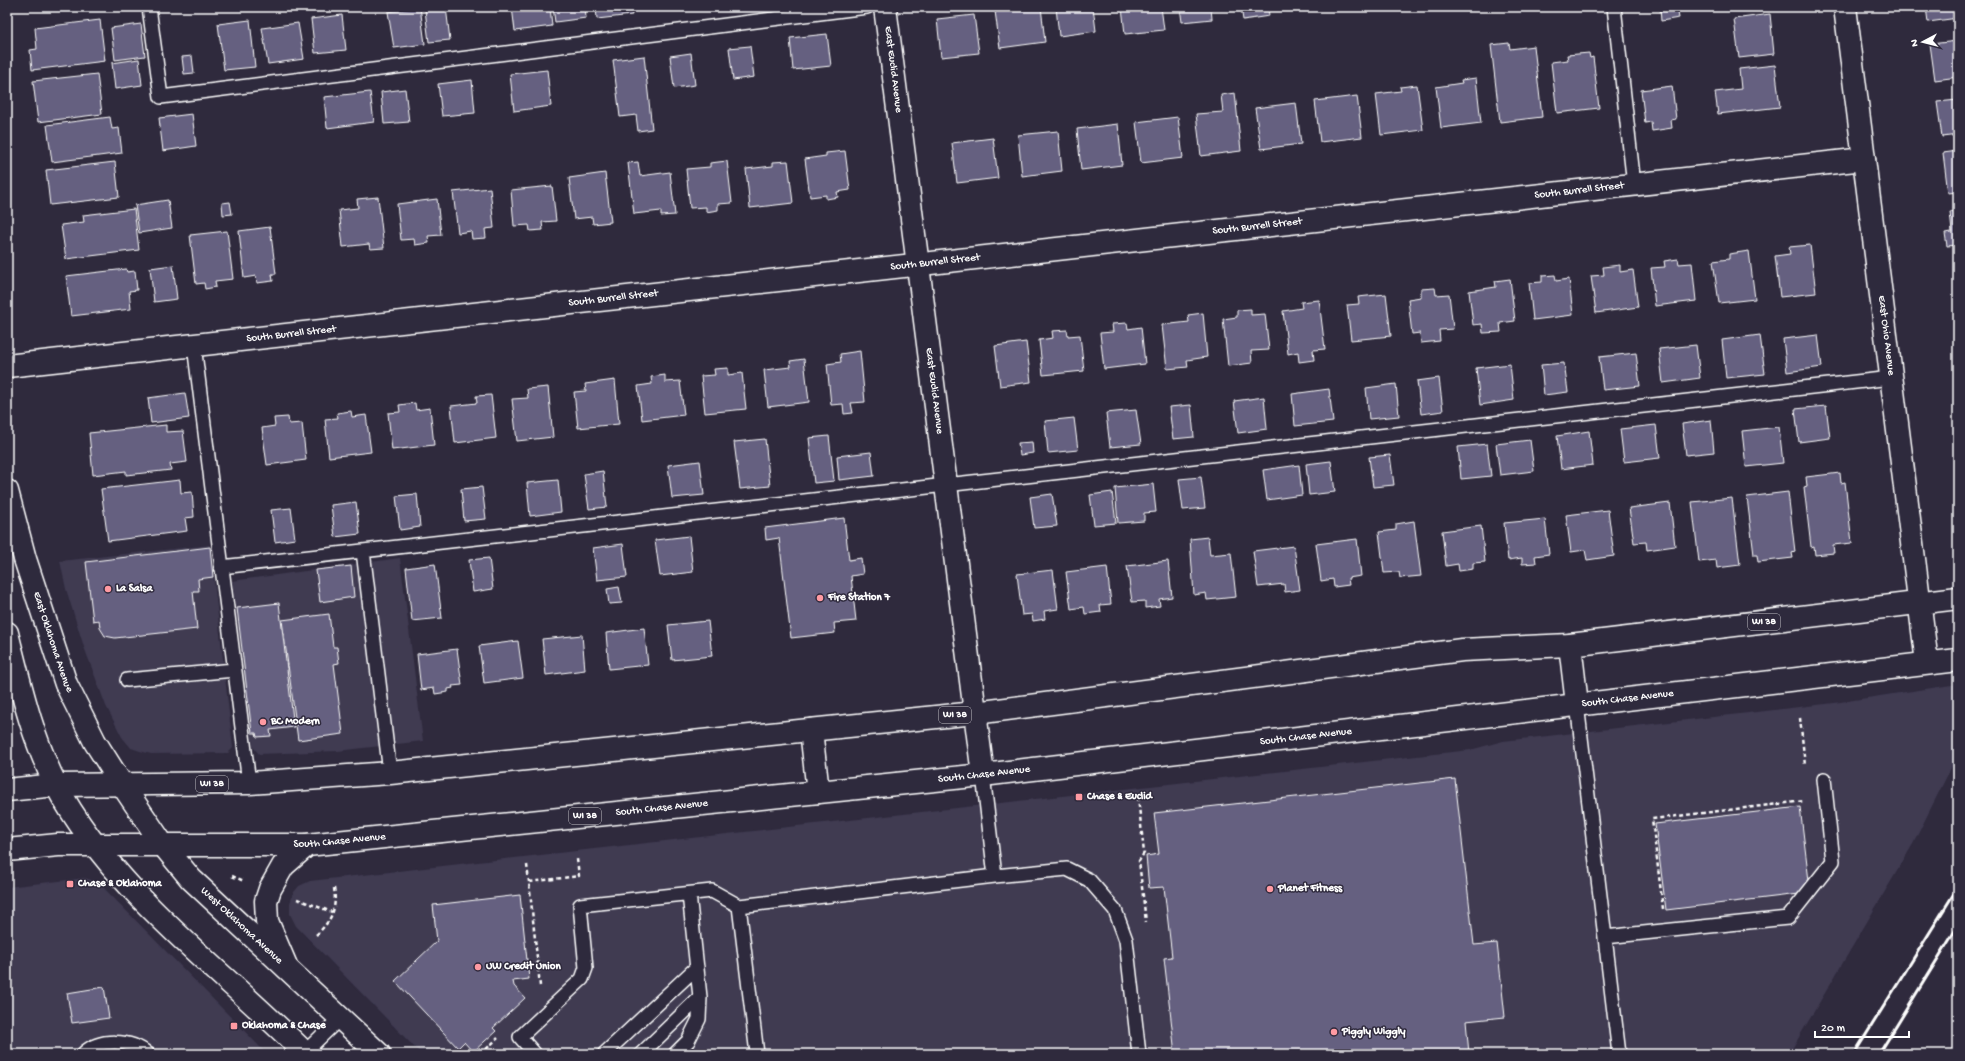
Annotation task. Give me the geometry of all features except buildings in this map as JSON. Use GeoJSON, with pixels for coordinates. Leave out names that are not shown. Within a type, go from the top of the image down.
{"type":"FeatureCollection","features":[{"type":"Feature","properties":{"kind":"main road","name":"East Euclid Avenue"},"geometry":{"type":"LineString","coordinates":[[884,7],[983,775]]}},
{"type":"Feature","properties":{"kind":"main road","name":"East Ohio Avenue"},"geometry":{"type":"LineString","coordinates":[[1845,7],[1927,663]]}},
{"type":"Feature","properties":{"kind":"main road","name":"South Burrell Street"},"geometry":{"type":"LineString","coordinates":[[7,366],[1634,185],[1864,158]]}},
{"type":"Feature","properties":{"kind":"main road","name":"East Oklahoma Avenue"},"geometry":{"type":"LineString","coordinates":[[7,491],[25,559],[66,684],[95,742],[121,783]]}},
{"type":"Feature","properties":{"kind":"main road","name":"WI 38"},"geometry":{"type":"LineString","coordinates":[[7,790],[56,785],[121,783],[249,783],[390,773],[975,713],[1462,650],[1570,645],[1958,598]]}},
{"type":"Feature","properties":{"kind":"main road"},"geometry":{"type":"LineString","coordinates":[[7,633],[37,741],[56,785],[94,844],[125,883],[304,1053]]}},
{"type":"Feature","properties":{"kind":"main road"},"geometry":{"type":"LineString","coordinates":[[1570,645],[1577,704]]}},
{"type":"Feature","properties":{"kind":"main road","name":"South Chase Avenue"},"geometry":{"type":"LineString","coordinates":[[7,850],[58,845],[94,844],[307,845],[983,775],[1958,660]]}},
{"type":"Feature","properties":{"kind":"main road"},"geometry":{"type":"LineString","coordinates":[[811,730],[818,792]]}},
{"type":"Feature","properties":{"kind":"main road","name":"West Oklahoma Avenue"},"geometry":{"type":"LineString","coordinates":[[121,783],[163,845],[191,879],[379,1054]]}},
{"type":"Feature","properties":{"kind":"main road"},"geometry":{"type":"LineString","coordinates":[[287,968],[267,921],[266,901],[270,889],[283,866],[307,845]]}},
{"type":"Feature","properties":{"kind":"lane"},"geometry":{"type":"LineString","coordinates":[[150,7],[161,97],[866,7]]}},
{"type":"Feature","properties":{"kind":"lane"},"geometry":{"type":"LineString","coordinates":[[1614,7],[1634,185]]}},
{"type":"Feature","properties":{"kind":"lane"},"geometry":{"type":"LineString","coordinates":[[194,345],[249,783]]}},
{"type":"Feature","properties":{"kind":"lane"},"geometry":{"type":"LineString","coordinates":[[221,566],[1891,378]]}},
{"type":"Feature","properties":{"kind":"lane"},"geometry":{"type":"LineString","coordinates":[[364,551],[390,773]]}},
{"type":"Feature","properties":{"kind":"lane"},"geometry":{"type":"LineString","coordinates":[[127,680],[234,670]]}},
{"type":"Feature","properties":{"kind":"lane"},"geometry":{"type":"LineString","coordinates":[[1577,704],[1619,1054]]}},
{"type":"Feature","properties":{"kind":"lane"},"geometry":{"type":"LineString","coordinates":[[983,775],[995,876]]}},
{"type":"Feature","properties":{"kind":"lane"},"geometry":{"type":"LineString","coordinates":[[1605,937],[1788,918],[1834,861],[1824,778]]}},
{"type":"Feature","properties":{"kind":"lane"},"geometry":{"type":"LineString","coordinates":[[536,1054],[520,1037],[582,979],[586,968],[580,905],[712,891],[739,906],[995,876],[1067,870],[1089,880],[1114,910],[1126,940],[1139,1054]]}},
{"type":"Feature","properties":{"kind":"lane"},"geometry":{"type":"LineString","coordinates":[[675,1054],[688,1042],[699,1019],[700,997],[689,894]]}},
{"type":"Feature","properties":{"kind":"lane"},"geometry":{"type":"LineString","coordinates":[[739,906],[757,1054]]}},
{"type":"Feature","properties":{"kind":"lane"},"geometry":{"type":"LineString","coordinates":[[604,1054],[697,967]]}},
{"type":"Feature","properties":{"kind":"lane"},"geometry":{"type":"LineString","coordinates":[[641,1054],[700,997]]}},
{"type":"Feature","properties":{"kind":"lane"},"geometry":{"type":"LineString","coordinates":[[304,1053],[341,1018]]}},
{"type":"Feature","properties":{"kind":"lane"},"geometry":{"type":"LineString","coordinates":[[82,1054],[87,1050],[106,1042],[127,1043],[148,1054]]}},
{"type":"Feature","properties":{"kind":"path"},"geometry":{"type":"LineString","coordinates":[[1800,718],[1802,737]]}},
{"type":"Feature","properties":{"kind":"path"},"geometry":{"type":"LineString","coordinates":[[1665,931],[1652,819],[1809,801]]}},
{"type":"Feature","properties":{"kind":"path"},"geometry":{"type":"LineString","coordinates":[[529,882],[579,876],[577,859]]}},
{"type":"Feature","properties":{"kind":"path"},"geometry":{"type":"LineString","coordinates":[[527,865],[541,989]]}},
{"type":"Feature","properties":{"kind":"path"},"geometry":{"type":"LineString","coordinates":[[316,935],[328,924],[336,903],[334,888]]}},
{"type":"Feature","properties":{"kind":"path"},"geometry":{"type":"LineString","coordinates":[[297,899],[332,912]]}},
{"type":"Feature","properties":{"kind":"path"},"geometry":{"type":"LineString","coordinates":[[481,1054],[503,1033]]}},
{"type":"Feature","properties":{"kind":"shaded area"},"geometry":{"type":"Polygon","coordinates":[[[210,545],[233,748],[228,753],[151,754],[131,748],[122,737],[106,706],[84,647],[66,589],[60,561],[210,545]]]}},
{"type":"Feature","properties":{"kind":"shaded area"},"geometry":{"type":"Polygon","coordinates":[[[400,558],[423,741],[338,751],[259,754],[253,747],[232,581],[400,558]]]}},
{"type":"Feature","properties":{"kind":"shaded area"},"geometry":{"type":"Polygon","coordinates":[[[1958,684],[1958,754],[1913,844],[1789,1054],[421,1054],[296,926],[290,914],[290,903],[294,892],[299,886],[310,881],[1470,750],[1503,741],[1834,703],[1958,684]]]}},
{"type":"Feature","properties":{"kind":"shaded area"},"geometry":{"type":"Polygon","coordinates":[[[85,878],[98,882],[267,1054],[7,1054],[7,887],[85,878]]]}},
{"type":"Feature","properties":{"kind":"railway"},"geometry":{"type":"LineString","coordinates":[[1854,1054],[1958,887]]}},
{"type":"Feature","properties":{"kind":"railway"},"geometry":{"type":"LineString","coordinates":[[1879,1054],[1958,926]]}},
{"type":"Feature","properties":{"kind":"place","name":"La Salsa"},"geometry":{"type":"Point","coordinates":[108,589]}},
{"type":"Feature","properties":{"kind":"place","name":"Fire Station 7"},"geometry":{"type":"Point","coordinates":[820,598]}},
{"type":"Feature","properties":{"kind":"place","name":"BC Modern"},"geometry":{"type":"Point","coordinates":[263,722]}},
{"type":"Feature","properties":{"kind":"place","name":"Chase & Euclid"},"geometry":{"type":"Point","coordinates":[1079,797]}},
{"type":"Feature","properties":{"kind":"place","name":"Chase & Oklahoma"},"geometry":{"type":"Point","coordinates":[70,884]}},
{"type":"Feature","properties":{"kind":"place","name":"Planet Fitness"},"geometry":{"type":"Point","coordinates":[1270,889]}},
{"type":"Feature","properties":{"kind":"place","name":"UW Credit Union"},"geometry":{"type":"Point","coordinates":[478,967]}},
{"type":"Feature","properties":{"kind":"place","name":"Oklahoma & Chase"},"geometry":{"type":"Point","coordinates":[234,1026]}},
{"type":"Feature","properties":{"kind":"place","name":"Piggly Wiggly"},"geometry":{"type":"Point","coordinates":[1334,1032]}}]}
